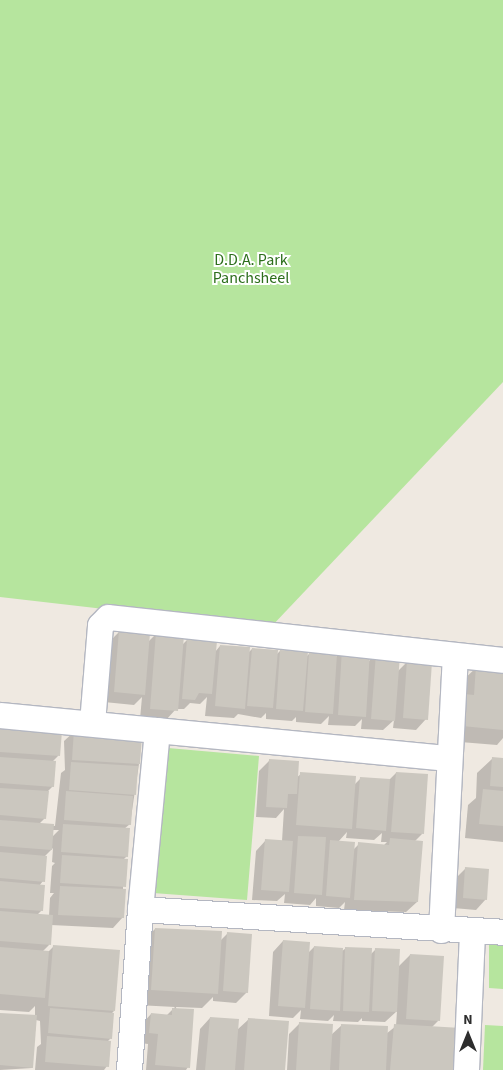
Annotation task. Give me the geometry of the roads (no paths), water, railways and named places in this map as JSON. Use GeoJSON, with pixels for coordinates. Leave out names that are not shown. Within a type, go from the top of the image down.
{"type":"FeatureCollection","features":[{"type":"Feature","properties":{"kind":"street"},"geometry":{"type":"LineString","coordinates":[[92,723],[100,625],[108,617],[455,658],[503,660]]}},
{"type":"Feature","properties":{"kind":"street"},"geometry":{"type":"LineString","coordinates":[[441,930],[448,758],[455,658]]}},
{"type":"Feature","properties":{"kind":"street"},"geometry":{"type":"LineString","coordinates":[[0,714],[448,758]]}},
{"type":"Feature","properties":{"kind":"street"},"geometry":{"type":"LineString","coordinates":[[129,1070],[140,908],[157,730]]}},
{"type":"Feature","properties":{"kind":"street"},"geometry":{"type":"LineString","coordinates":[[140,908],[441,930],[503,932]]}},
{"type":"Feature","properties":{"kind":"street"},"geometry":{"type":"LineString","coordinates":[[466,1070],[472,931]]}},
{"type":"Feature","properties":{"kind":"park label","name":"D.D.A. Park Panchsheel"},"geometry":{"type":"Point","coordinates":[251,269]}}]}
